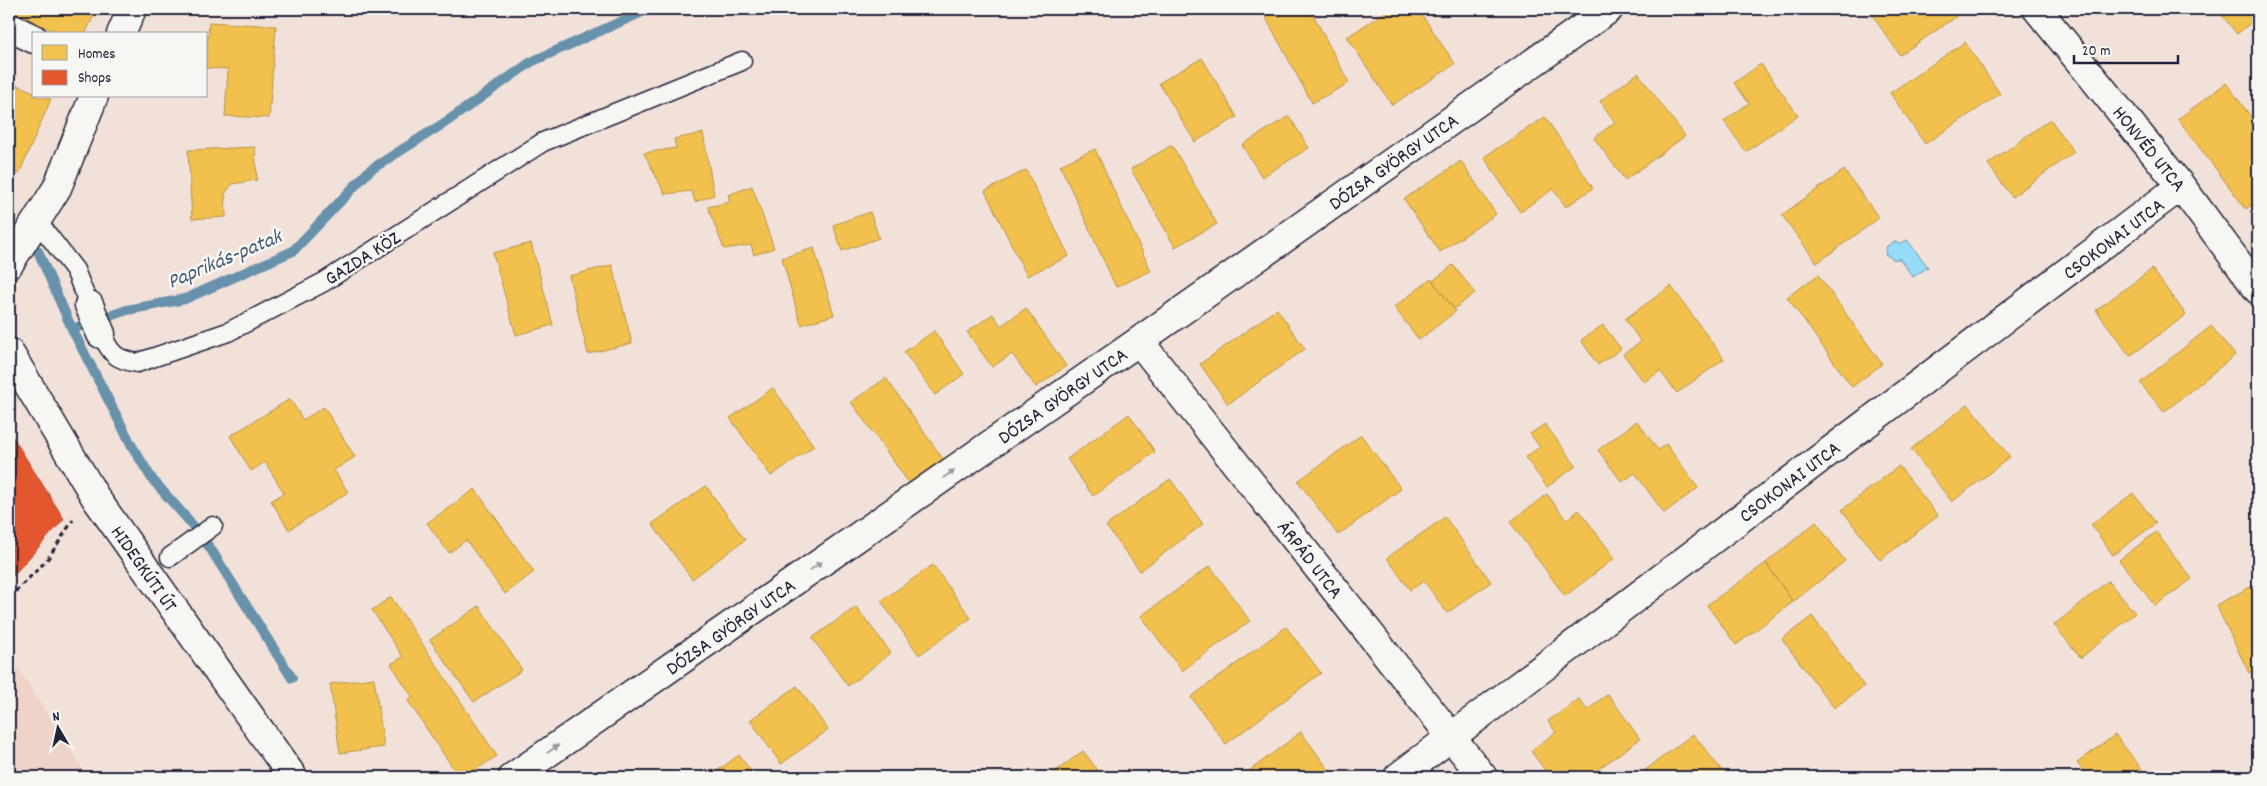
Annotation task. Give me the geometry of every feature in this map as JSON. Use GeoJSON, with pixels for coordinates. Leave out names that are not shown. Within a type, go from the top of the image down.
{"type":"FeatureCollection","features":[{"type":"Feature","properties":{"kind":"street"},"geometry":{"type":"LineString","coordinates":[[122,32],[132,9]]}},
{"type":"Feature","properties":{"kind":"street","name":"DÓZSA GYÖRGY UTCA"},"geometry":{"type":"LineString","coordinates":[[513,777],[1140,341],[1609,9]]}},
{"type":"Feature","properties":{"kind":"street","name":"HONVÉD UTCA"},"geometry":{"type":"LineString","coordinates":[[2037,9],[2181,186],[2258,290]]}},
{"type":"Feature","properties":{"kind":"street"},"geometry":{"type":"LineString","coordinates":[[9,27],[32,38]]}},
{"type":"Feature","properties":{"kind":"street"},"geometry":{"type":"LineString","coordinates":[[10,262],[38,222],[57,188],[93,98]]}},
{"type":"Feature","properties":{"kind":"street","name":"CSOKONAI UTCA"},"geometry":{"type":"LineString","coordinates":[[1398,777],[2181,186]]}},
{"type":"Feature","properties":{"kind":"street","name":"GAZDA KÖZ"},"geometry":{"type":"LineString","coordinates":[[90,305],[101,334]]}},
{"type":"Feature","properties":{"kind":"street","name":"ÁRPÁD UTCA"},"geometry":{"type":"LineString","coordinates":[[1140,341],[1483,777]]}},
{"type":"Feature","properties":{"kind":"street","name":"HIDEGKÚTI ÚT"},"geometry":{"type":"LineString","coordinates":[[9,352],[97,500],[293,777]]}},
{"type":"Feature","properties":{"kind":"lane","name":"GAZDA KÖZ"},"geometry":{"type":"LineString","coordinates":[[101,334],[110,351],[121,361],[136,363],[228,332],[324,282],[543,142],[742,61]]}},
{"type":"Feature","properties":{"kind":"lane","name":"GAZDA KÖZ"},"geometry":{"type":"LineString","coordinates":[[38,222],[75,270],[90,305]]}},
{"type":"Feature","properties":{"kind":"lane"},"geometry":{"type":"LineString","coordinates":[[170,557],[213,526]]}},
{"type":"Feature","properties":{"kind":"path"},"geometry":{"type":"LineString","coordinates":[[9,598],[47,560],[77,513]]}},
{"type":"Feature","properties":{"kind":"shaded area"},"geometry":{"type":"Polygon","coordinates":[[[9,659],[12,659],[88,777],[9,777],[9,659]]]}},
{"type":"Feature","properties":{"kind":"water"},"geometry":{"type":"Polygon","coordinates":[[[1907,240],[1928,267],[1913,277],[1900,259],[1893,259],[1885,254],[1887,246],[1894,242],[1900,244],[1907,240]]]}},
{"type":"Feature","properties":{"kind":"building: Homes"},"geometry":{"type":"Polygon","coordinates":[[[9,9],[97,9],[86,32],[55,32],[9,9]]]}},
{"type":"Feature","properties":{"kind":"building: Homes"},"geometry":{"type":"Polygon","coordinates":[[[1279,9],[1310,9],[1349,83],[1312,103],[1265,16],[1279,9]]]}},
{"type":"Feature","properties":{"kind":"building: Homes"},"geometry":{"type":"Polygon","coordinates":[[[1390,9],[1418,9],[1455,64],[1392,105],[1347,37],[1390,9]]]}},
{"type":"Feature","properties":{"kind":"building: Homes"},"geometry":{"type":"Polygon","coordinates":[[[1868,9],[1950,9],[1956,17],[1900,55],[1868,9]]]}},
{"type":"Feature","properties":{"kind":"building: Homes"},"geometry":{"type":"Polygon","coordinates":[[[2217,9],[2258,9],[2258,17],[2237,34],[2217,9]]]}},
{"type":"Feature","properties":{"kind":"building: Homes"},"geometry":{"type":"Polygon","coordinates":[[[209,22],[276,26],[269,118],[225,116],[228,69],[208,68],[209,22]]]}},
{"type":"Feature","properties":{"kind":"building: Homes"},"geometry":{"type":"Polygon","coordinates":[[[1965,42],[2000,94],[1925,144],[1890,93],[1965,42]]]}},
{"type":"Feature","properties":{"kind":"building: Homes"},"geometry":{"type":"Polygon","coordinates":[[[1202,58],[1237,117],[1195,142],[1159,83],[1202,58]]]}},
{"type":"Feature","properties":{"kind":"building: Homes"},"geometry":{"type":"Polygon","coordinates":[[[1761,64],[1798,115],[1746,152],[1724,121],[1749,103],[1734,83],[1761,64]]]}},
{"type":"Feature","properties":{"kind":"building: Homes"},"geometry":{"type":"Polygon","coordinates":[[[1638,73],[1685,136],[1625,180],[1594,138],[1615,122],[1600,101],[1638,73]]]}},
{"type":"Feature","properties":{"kind":"building: Homes"},"geometry":{"type":"Polygon","coordinates":[[[9,82],[32,91],[32,98],[51,99],[19,174],[9,170],[9,82]]]}},
{"type":"Feature","properties":{"kind":"building: Homes"},"geometry":{"type":"Polygon","coordinates":[[[2226,83],[2258,126],[2258,200],[2246,209],[2178,119],[2226,83]]]}},
{"type":"Feature","properties":{"kind":"building: Homes"},"geometry":{"type":"Polygon","coordinates":[[[1289,116],[1309,148],[1262,177],[1242,145],[1289,116]]]}},
{"type":"Feature","properties":{"kind":"building: Homes"},"geometry":{"type":"Polygon","coordinates":[[[1545,117],[1593,188],[1566,207],[1553,189],[1520,212],[1484,157],[1545,117]]]}},
{"type":"Feature","properties":{"kind":"building: Homes"},"geometry":{"type":"Polygon","coordinates":[[[2050,119],[2074,152],[2012,197],[1988,164],[2050,119]]]}},
{"type":"Feature","properties":{"kind":"building: Homes"},"geometry":{"type":"Polygon","coordinates":[[[703,133],[714,195],[695,202],[692,191],[665,194],[644,153],[676,148],[674,139],[703,133]]]}},
{"type":"Feature","properties":{"kind":"building: Homes"},"geometry":{"type":"Polygon","coordinates":[[[1172,145],[1217,224],[1175,247],[1131,169],[1172,145]]]}},
{"type":"Feature","properties":{"kind":"building: Homes"},"geometry":{"type":"Polygon","coordinates":[[[255,147],[257,180],[232,184],[225,194],[226,217],[192,219],[188,150],[255,147]]]}},
{"type":"Feature","properties":{"kind":"building: Homes"},"geometry":{"type":"Polygon","coordinates":[[[1095,149],[1151,271],[1116,287],[1060,165],[1095,149]]]}},
{"type":"Feature","properties":{"kind":"building: Homes"},"geometry":{"type":"Polygon","coordinates":[[[1461,161],[1496,214],[1440,252],[1404,199],[1461,161]]]}},
{"type":"Feature","properties":{"kind":"building: Homes"},"geometry":{"type":"Polygon","coordinates":[[[1026,170],[1069,256],[1027,276],[985,191],[1026,170]]]}},
{"type":"Feature","properties":{"kind":"building: Homes"},"geometry":{"type":"Polygon","coordinates":[[[1844,170],[1879,218],[1817,263],[1782,215],[1844,170]]]}},
{"type":"Feature","properties":{"kind":"building: Homes"},"geometry":{"type":"Polygon","coordinates":[[[752,186],[774,248],[754,255],[751,245],[724,249],[708,207],[730,202],[728,195],[752,186]]]}},
{"type":"Feature","properties":{"kind":"building: Homes"},"geometry":{"type":"Polygon","coordinates":[[[870,212],[879,238],[842,251],[833,225],[870,212]]]}},
{"type":"Feature","properties":{"kind":"building: Homes"},"geometry":{"type":"Polygon","coordinates":[[[531,243],[553,325],[516,335],[493,253],[531,243]]]}},
{"type":"Feature","properties":{"kind":"building: Homes"},"geometry":{"type":"Polygon","coordinates":[[[814,248],[834,315],[801,325],[782,258],[814,248]]]}},
{"type":"Feature","properties":{"kind":"building: Homes"},"geometry":{"type":"Polygon","coordinates":[[[612,265],[632,343],[588,354],[569,276],[612,265]]]}},
{"type":"Feature","properties":{"kind":"building: Homes"},"geometry":{"type":"Polygon","coordinates":[[[1453,265],[1475,293],[1454,309],[1433,281],[1453,265]]]}},
{"type":"Feature","properties":{"kind":"building: Homes"},"geometry":{"type":"Polygon","coordinates":[[[2152,269],[2186,315],[2130,356],[2096,310],[2152,269]]]}},
{"type":"Feature","properties":{"kind":"building: Homes"},"geometry":{"type":"Polygon","coordinates":[[[1818,275],[1882,364],[1852,387],[1787,297],[1818,275]]]}},
{"type":"Feature","properties":{"kind":"building: Homes"},"geometry":{"type":"Polygon","coordinates":[[[1431,279],[1456,311],[1419,340],[1394,307],[1431,279]]]}},
{"type":"Feature","properties":{"kind":"building: Homes"},"geometry":{"type":"Polygon","coordinates":[[[1671,286],[1724,359],[1677,393],[1660,371],[1644,382],[1623,354],[1641,342],[1625,319],[1671,286]]]}},
{"type":"Feature","properties":{"kind":"building: Homes"},"geometry":{"type":"Polygon","coordinates":[[[1026,308],[1066,366],[1036,387],[1012,354],[992,367],[967,332],[993,314],[1001,326],[1026,308]]]}},
{"type":"Feature","properties":{"kind":"building: Homes"},"geometry":{"type":"Polygon","coordinates":[[[1277,309],[1305,349],[1228,404],[1200,364],[1277,309]]]}},
{"type":"Feature","properties":{"kind":"building: Homes"},"geometry":{"type":"Polygon","coordinates":[[[1603,325],[1621,349],[1598,365],[1581,340],[1603,325]]]}},
{"type":"Feature","properties":{"kind":"building: Homes"},"geometry":{"type":"Polygon","coordinates":[[[2211,326],[2235,355],[2164,412],[2140,383],[2211,326]]]}},
{"type":"Feature","properties":{"kind":"building: Homes"},"geometry":{"type":"Polygon","coordinates":[[[934,331],[964,374],[935,395],[904,352],[934,331]]]}},
{"type":"Feature","properties":{"kind":"building: Homes"},"geometry":{"type":"Polygon","coordinates":[[[886,378],[943,459],[909,483],[851,402],[886,378]]]}},
{"type":"Feature","properties":{"kind":"building: Homes"},"geometry":{"type":"Polygon","coordinates":[[[773,388],[814,446],[771,476],[730,418],[773,388]]]}},
{"type":"Feature","properties":{"kind":"building: Homes"},"geometry":{"type":"Polygon","coordinates":[[[290,399],[303,420],[324,407],[355,457],[334,470],[348,492],[289,530],[271,501],[284,493],[265,462],[251,471],[230,436],[290,399]]]}},
{"type":"Feature","properties":{"kind":"building: Homes"},"geometry":{"type":"Polygon","coordinates":[[[1968,404],[2010,457],[1952,502],[1911,449],[1968,404]]]}},
{"type":"Feature","properties":{"kind":"building: Homes"},"geometry":{"type":"Polygon","coordinates":[[[1129,414],[1155,452],[1093,496],[1067,459],[1129,414]]]}},
{"type":"Feature","properties":{"kind":"building: Homes"},"geometry":{"type":"Polygon","coordinates":[[[1637,421],[1658,450],[1666,444],[1698,488],[1664,513],[1635,473],[1622,482],[1598,450],[1637,421]]]}},
{"type":"Feature","properties":{"kind":"building: Homes"},"geometry":{"type":"Polygon","coordinates":[[[1545,424],[1576,466],[1547,487],[1525,457],[1540,447],[1530,434],[1545,424]]]}},
{"type":"Feature","properties":{"kind":"building: Homes"},"geometry":{"type":"Polygon","coordinates":[[[1361,435],[1401,489],[1338,535],[1298,481],[1361,435]]]}},
{"type":"Feature","properties":{"kind":"building: Homes"},"geometry":{"type":"Polygon","coordinates":[[[1899,466],[1938,516],[1880,560],[1842,510],[1899,466]]]}},
{"type":"Feature","properties":{"kind":"building: Homes"},"geometry":{"type":"Polygon","coordinates":[[[1170,479],[1203,524],[1140,571],[1106,526],[1170,479]]]}},
{"type":"Feature","properties":{"kind":"building: Homes"},"geometry":{"type":"Polygon","coordinates":[[[706,486],[745,540],[692,579],[652,524],[706,486]]]}},
{"type":"Feature","properties":{"kind":"building: Homes"},"geometry":{"type":"Polygon","coordinates":[[[475,489],[534,572],[505,594],[466,540],[449,553],[427,523],[475,489]]]}},
{"type":"Feature","properties":{"kind":"building: Homes"},"geometry":{"type":"Polygon","coordinates":[[[2133,493],[2156,523],[2113,555],[2091,525],[2133,493]]]}},
{"type":"Feature","properties":{"kind":"building: Homes"},"geometry":{"type":"Polygon","coordinates":[[[1547,494],[1566,520],[1579,510],[1615,558],[1565,596],[1510,522],[1547,494]]]}},
{"type":"Feature","properties":{"kind":"building: Homes"},"geometry":{"type":"Polygon","coordinates":[[[1445,517],[1491,582],[1447,613],[1424,581],[1410,590],[1387,558],[1445,517]]]}},
{"type":"Feature","properties":{"kind":"building: Homes"},"geometry":{"type":"Polygon","coordinates":[[[1816,522],[1845,561],[1793,602],[1766,563],[1816,522]]]}},
{"type":"Feature","properties":{"kind":"building: Homes"},"geometry":{"type":"Polygon","coordinates":[[[2156,532],[2192,579],[2155,606],[2119,560],[2156,532]]]}},
{"type":"Feature","properties":{"kind":"building: Homes"},"geometry":{"type":"Polygon","coordinates":[[[1766,563],[1793,602],[1736,645],[1707,605],[1766,563]]]}},
{"type":"Feature","properties":{"kind":"building: Homes"},"geometry":{"type":"Polygon","coordinates":[[[933,565],[971,618],[919,655],[881,601],[933,565]]]}},
{"type":"Feature","properties":{"kind":"building: Homes"},"geometry":{"type":"Polygon","coordinates":[[[1210,566],[1250,621],[1182,671],[1141,616],[1210,566]]]}},
{"type":"Feature","properties":{"kind":"building: Homes"},"geometry":{"type":"Polygon","coordinates":[[[2108,581],[2135,613],[2081,658],[2054,625],[2108,581]]]}},
{"type":"Feature","properties":{"kind":"building: Homes"},"geometry":{"type":"Polygon","coordinates":[[[2258,583],[2258,667],[2249,673],[2216,605],[2258,583]]]}},
{"type":"Feature","properties":{"kind":"building: Homes"},"geometry":{"type":"Polygon","coordinates":[[[391,597],[497,756],[464,777],[459,777],[408,701],[413,698],[391,664],[403,657],[372,610],[391,597]]]}},
{"type":"Feature","properties":{"kind":"building: Homes"},"geometry":{"type":"Polygon","coordinates":[[[479,606],[522,670],[474,702],[430,640],[479,606]]]}},
{"type":"Feature","properties":{"kind":"building: Homes"},"geometry":{"type":"Polygon","coordinates":[[[856,607],[891,653],[848,686],[812,638],[856,607]]]}},
{"type":"Feature","properties":{"kind":"building: Homes"},"geometry":{"type":"Polygon","coordinates":[[[1812,616],[1864,686],[1834,708],[1782,639],[1812,616]]]}},
{"type":"Feature","properties":{"kind":"building: Homes"},"geometry":{"type":"Polygon","coordinates":[[[1286,627],[1321,673],[1226,744],[1191,697],[1286,627]]]}},
{"type":"Feature","properties":{"kind":"building: Homes"},"geometry":{"type":"Polygon","coordinates":[[[374,678],[384,747],[340,753],[330,684],[374,678]]]}},
{"type":"Feature","properties":{"kind":"building: Homes"},"geometry":{"type":"Polygon","coordinates":[[[797,686],[828,730],[781,764],[750,720],[797,686]]]}},
{"type":"Feature","properties":{"kind":"building: Homes"},"geometry":{"type":"Polygon","coordinates":[[[1608,694],[1640,739],[1587,777],[1550,777],[1531,751],[1556,732],[1548,721],[1579,699],[1587,710],[1608,694]]]}},
{"type":"Feature","properties":{"kind":"building: Homes"},"geometry":{"type":"Polygon","coordinates":[[[1301,732],[1331,773],[1325,777],[1241,777],[1301,732]]]}},
{"type":"Feature","properties":{"kind":"building: Homes"},"geometry":{"type":"Polygon","coordinates":[[[1693,734],[1727,777],[1636,777],[1693,734]]]}},
{"type":"Feature","properties":{"kind":"building: Homes"},"geometry":{"type":"Polygon","coordinates":[[[2115,735],[2148,777],[2088,777],[2077,763],[2115,735]]]}},
{"type":"Feature","properties":{"kind":"building: Homes"},"geometry":{"type":"Polygon","coordinates":[[[1083,751],[1103,777],[1048,777],[1083,751]]]}},
{"type":"Feature","properties":{"kind":"building: Homes"},"geometry":{"type":"Polygon","coordinates":[[[739,755],[755,777],[709,777],[739,755]]]}},
{"type":"Feature","properties":{"kind":"building: Shops"},"geometry":{"type":"Polygon","coordinates":[[[9,431],[64,519],[9,580],[9,431]]]}},
{"type":"Feature","properties":{"kind":"waterway","name":"Paprikás-patak"},"geometry":{"type":"LineString","coordinates":[[9,230],[38,251],[72,329],[127,310],[185,299],[293,251],[370,170],[449,120],[531,62],[649,9]]}},
{"type":"Feature","properties":{"kind":"waterway"},"geometry":{"type":"LineString","coordinates":[[72,329],[132,446],[152,479],[210,548],[292,678]]}}]}
